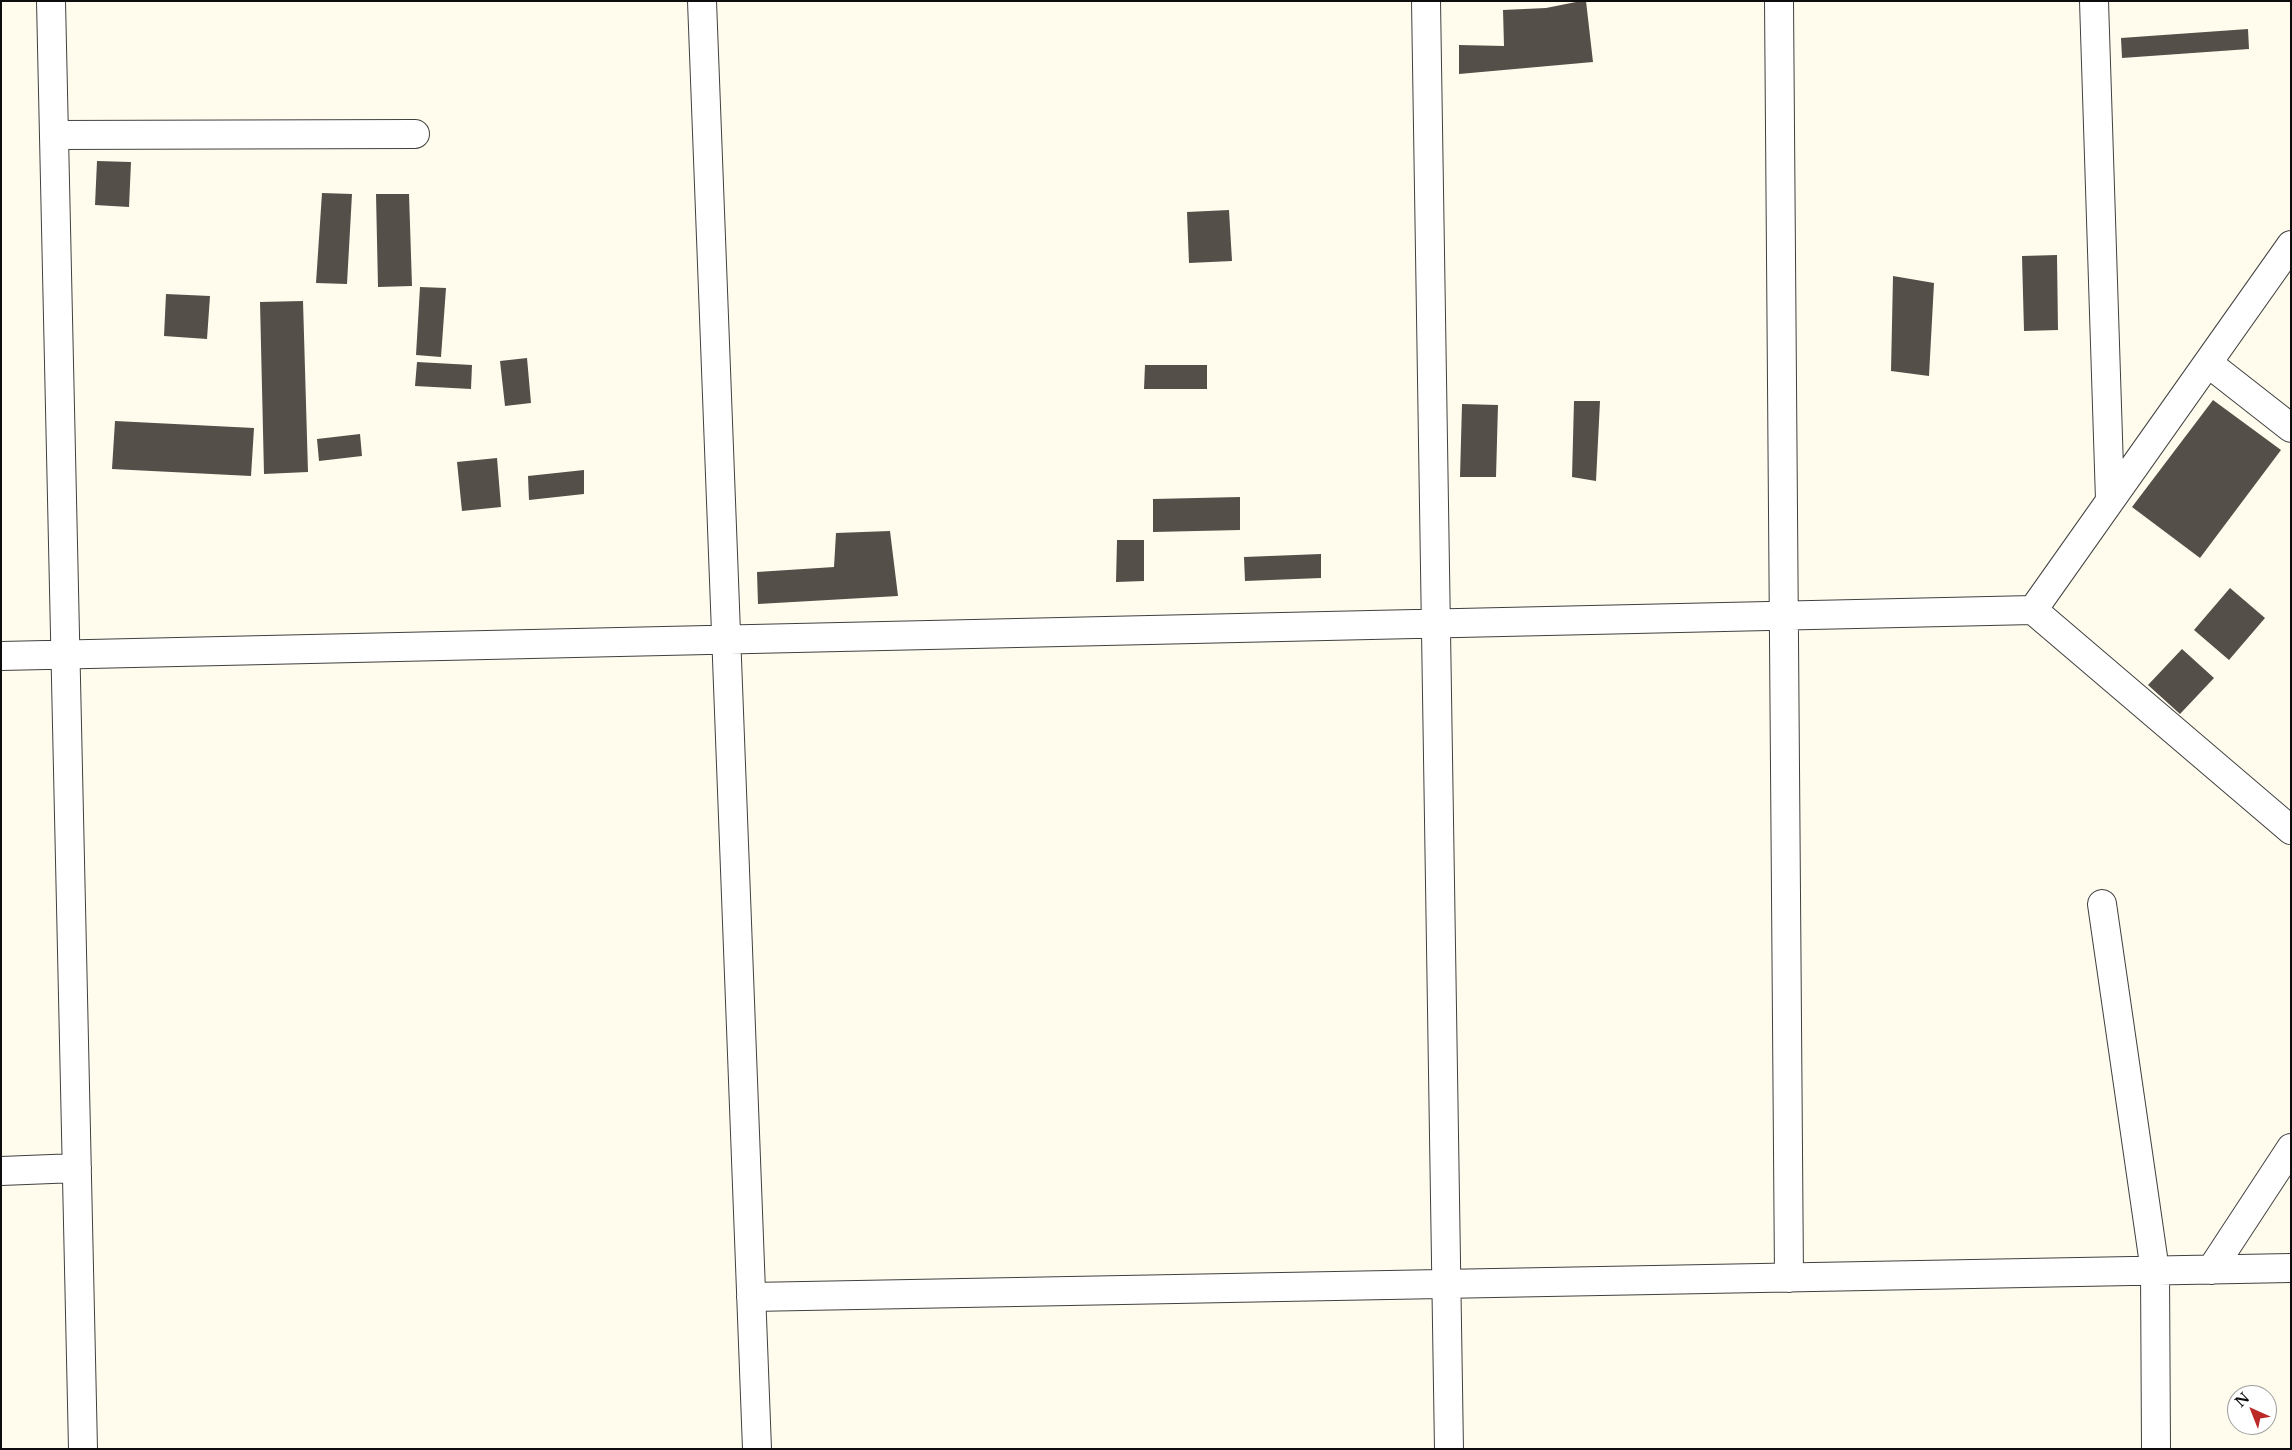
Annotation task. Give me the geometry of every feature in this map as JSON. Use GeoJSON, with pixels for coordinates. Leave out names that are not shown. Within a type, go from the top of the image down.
{"type":"FeatureCollection","features":[{"type":"Feature","properties":{"kind":"street"},"geometry":{"type":"LineString","coordinates":[[51,1],[84,1449]]}},
{"type":"Feature","properties":{"kind":"street"},"geometry":{"type":"LineString","coordinates":[[702,1],[757,1449]]}},
{"type":"Feature","properties":{"kind":"street"},"geometry":{"type":"LineString","coordinates":[[1426,1],[1448,1449]]}},
{"type":"Feature","properties":{"kind":"street"},"geometry":{"type":"LineString","coordinates":[[1779,1],[1789,1278]]}},
{"type":"Feature","properties":{"kind":"street"},"geometry":{"type":"LineString","coordinates":[[2094,1],[2110,500]]}},
{"type":"Feature","properties":{"kind":"street"},"geometry":{"type":"LineString","coordinates":[[54,135],[416,134]]}},
{"type":"Feature","properties":{"kind":"street"},"geometry":{"type":"LineString","coordinates":[[2033,610],[2291,245]]}},
{"type":"Feature","properties":{"kind":"street"},"geometry":{"type":"LineString","coordinates":[[2208,363],[2291,428]]}},
{"type":"Feature","properties":{"kind":"street"},"geometry":{"type":"LineString","coordinates":[[1,656],[2033,610],[2291,830]]}},
{"type":"Feature","properties":{"kind":"street"},"geometry":{"type":"LineString","coordinates":[[2102,904],[2155,1271],[2156,1449]]}},
{"type":"Feature","properties":{"kind":"street"},"geometry":{"type":"LineString","coordinates":[[2212,1270],[2291,1148]]}},
{"type":"Feature","properties":{"kind":"street"},"geometry":{"type":"LineString","coordinates":[[1,1171],[77,1168]]}},
{"type":"Feature","properties":{"kind":"street"},"geometry":{"type":"LineString","coordinates":[[751,1297],[2291,1268]]}},
{"type":"Feature","properties":{"kind":"building"},"geometry":{"type":"Polygon","coordinates":[[[1586,1],[1593,62],[1459,74],[1459,45],[1504,46],[1503,10],[1546,8],[1586,1]]]}},
{"type":"Feature","properties":{"kind":"building"},"geometry":{"type":"Polygon","coordinates":[[[2248,29],[2249,49],[2122,58],[2121,38],[2248,29]]]}},
{"type":"Feature","properties":{"kind":"building"},"geometry":{"type":"Polygon","coordinates":[[[97,161],[131,162],[129,207],[95,205],[97,161]]]}},
{"type":"Feature","properties":{"kind":"building"},"geometry":{"type":"Polygon","coordinates":[[[322,193],[352,194],[347,284],[316,283],[322,193]]]}},
{"type":"Feature","properties":{"kind":"building"},"geometry":{"type":"Polygon","coordinates":[[[376,194],[409,194],[412,286],[378,287],[376,194]]]}},
{"type":"Feature","properties":{"kind":"building"},"geometry":{"type":"Polygon","coordinates":[[[1229,210],[1232,261],[1189,263],[1187,212],[1229,210]]]}},
{"type":"Feature","properties":{"kind":"building"},"geometry":{"type":"Polygon","coordinates":[[[2057,255],[2058,330],[2024,331],[2022,256],[2057,255]]]}},
{"type":"Feature","properties":{"kind":"building"},"geometry":{"type":"Polygon","coordinates":[[[1893,276],[1934,283],[1929,376],[1891,371],[1893,276]]]}},
{"type":"Feature","properties":{"kind":"building"},"geometry":{"type":"Polygon","coordinates":[[[420,287],[446,288],[441,357],[416,355],[420,287]]]}},
{"type":"Feature","properties":{"kind":"building"},"geometry":{"type":"Polygon","coordinates":[[[166,294],[210,296],[207,339],[164,336],[166,294]]]}},
{"type":"Feature","properties":{"kind":"building"},"geometry":{"type":"Polygon","coordinates":[[[303,301],[308,472],[264,474],[260,302],[303,301]]]}},
{"type":"Feature","properties":{"kind":"building"},"geometry":{"type":"Polygon","coordinates":[[[527,358],[531,403],[505,406],[500,361],[527,358]]]}},
{"type":"Feature","properties":{"kind":"building"},"geometry":{"type":"Polygon","coordinates":[[[417,362],[472,365],[471,389],[415,386],[417,362]]]}},
{"type":"Feature","properties":{"kind":"building"},"geometry":{"type":"Polygon","coordinates":[[[1145,365],[1207,365],[1207,389],[1144,389],[1145,365]]]}},
{"type":"Feature","properties":{"kind":"building"},"geometry":{"type":"Polygon","coordinates":[[[2213,400],[2281,450],[2200,558],[2132,507],[2213,400]]]}},
{"type":"Feature","properties":{"kind":"building"},"geometry":{"type":"Polygon","coordinates":[[[1574,401],[1600,401],[1596,481],[1572,477],[1574,401]]]}},
{"type":"Feature","properties":{"kind":"building"},"geometry":{"type":"Polygon","coordinates":[[[1462,404],[1498,405],[1496,477],[1460,477],[1462,404]]]}},
{"type":"Feature","properties":{"kind":"building"},"geometry":{"type":"Polygon","coordinates":[[[115,421],[254,428],[251,476],[112,469],[115,421]]]}},
{"type":"Feature","properties":{"kind":"building"},"geometry":{"type":"Polygon","coordinates":[[[360,434],[362,456],[319,461],[317,439],[360,434]]]}},
{"type":"Feature","properties":{"kind":"building"},"geometry":{"type":"Polygon","coordinates":[[[497,458],[501,507],[462,511],[457,462],[497,458]]]}},
{"type":"Feature","properties":{"kind":"building"},"geometry":{"type":"Polygon","coordinates":[[[584,470],[584,494],[529,500],[528,476],[584,470]]]}},
{"type":"Feature","properties":{"kind":"building"},"geometry":{"type":"Polygon","coordinates":[[[1240,497],[1240,530],[1153,532],[1153,499],[1240,497]]]}},
{"type":"Feature","properties":{"kind":"building"},"geometry":{"type":"Polygon","coordinates":[[[890,531],[898,596],[758,604],[757,572],[834,567],[836,533],[890,531]]]}},
{"type":"Feature","properties":{"kind":"building"},"geometry":{"type":"Polygon","coordinates":[[[1117,540],[1144,540],[1144,581],[1116,582],[1117,540]]]}},
{"type":"Feature","properties":{"kind":"building"},"geometry":{"type":"Polygon","coordinates":[[[1321,554],[1321,578],[1245,581],[1244,557],[1321,554]]]}},
{"type":"Feature","properties":{"kind":"building"},"geometry":{"type":"Polygon","coordinates":[[[2230,588],[2265,618],[2229,660],[2194,630],[2230,588]]]}},
{"type":"Feature","properties":{"kind":"building"},"geometry":{"type":"Polygon","coordinates":[[[2182,649],[2214,678],[2180,714],[2148,685],[2182,649]]]}}]}
